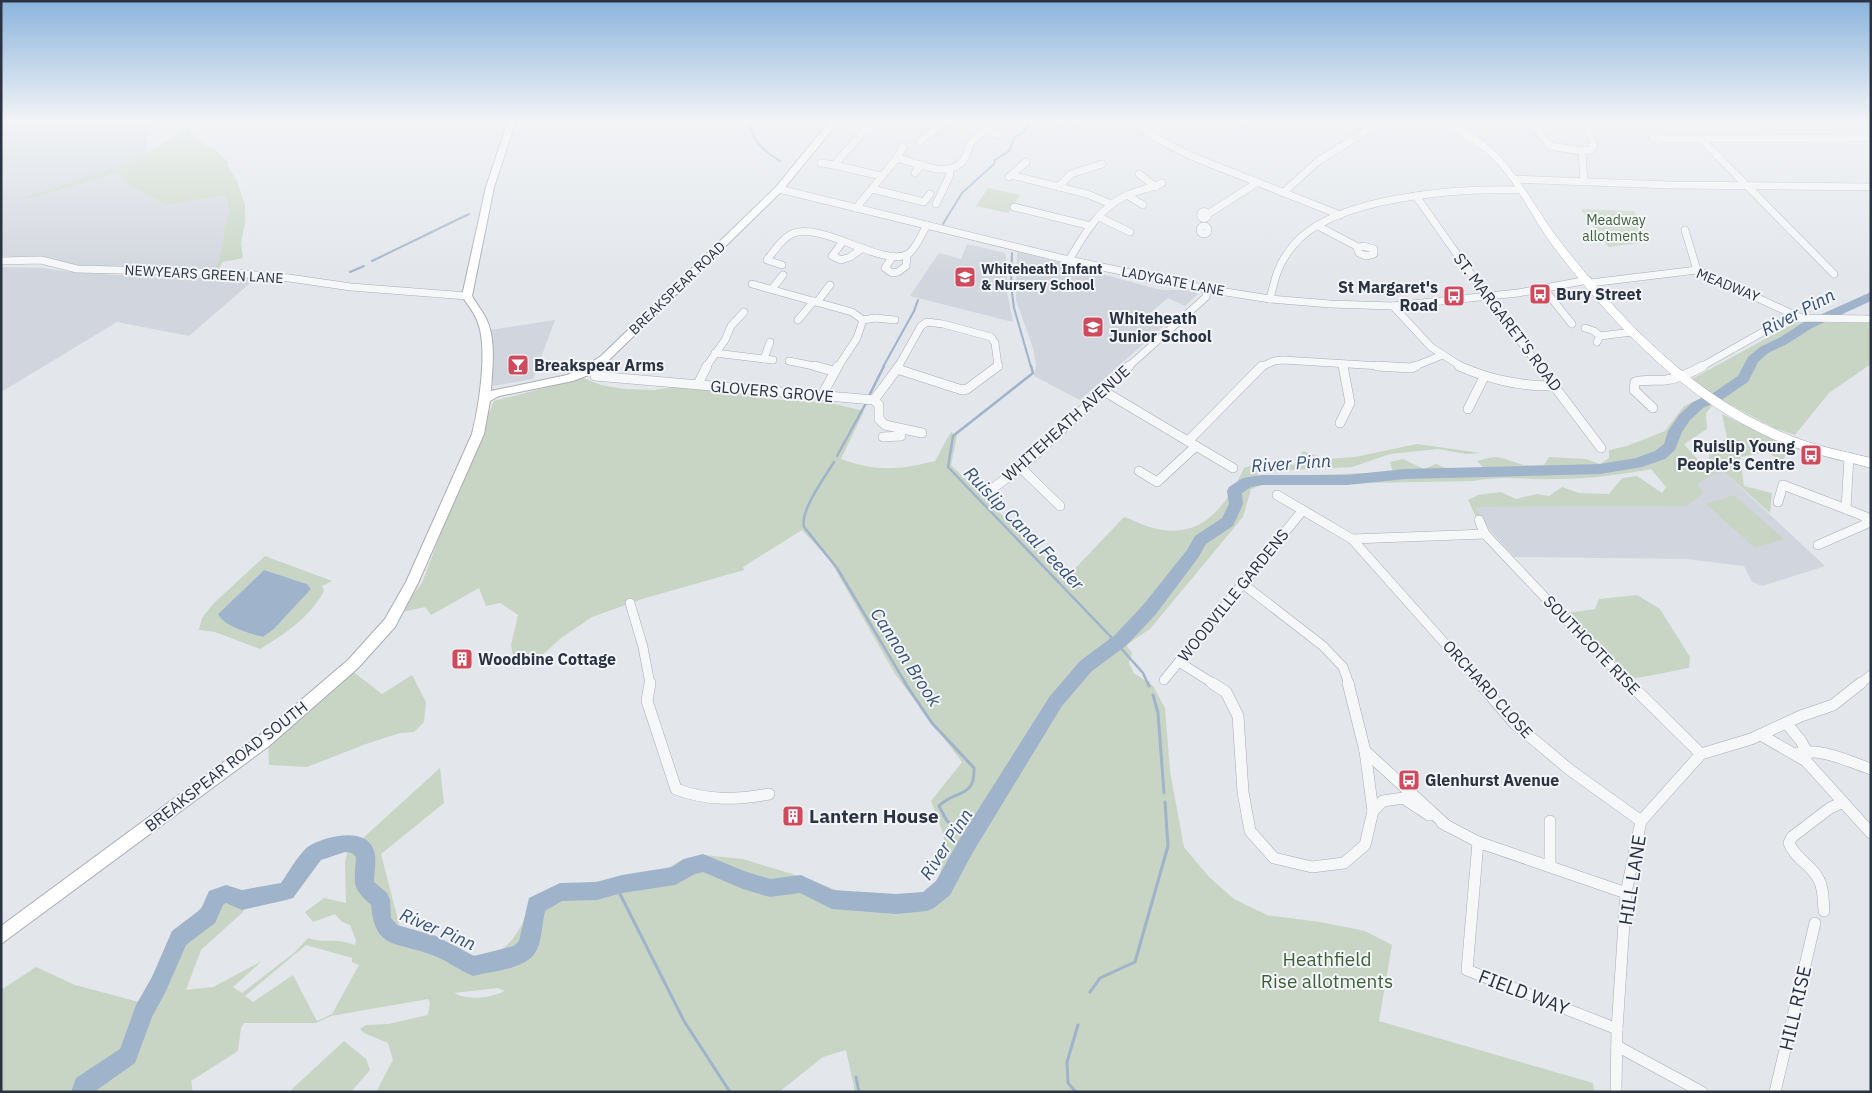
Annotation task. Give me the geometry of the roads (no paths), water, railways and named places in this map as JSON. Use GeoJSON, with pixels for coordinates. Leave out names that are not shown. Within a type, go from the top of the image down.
{"type":"FeatureCollection","features":[{"type":"Feature","properties":{"kind":"main road"},"geometry":{"type":"LineString","coordinates":[[1508,172],[1555,241],[1632,332],[1681,377],[1706,396],[1782,438],[1871,463]]}},
{"type":"Feature","properties":{"kind":"street"},"geometry":{"type":"LineString","coordinates":[[467,296],[490,187],[495,172]]}},
{"type":"Feature","properties":{"kind":"street","name":"BREAKSPEAR ROAD"},"geometry":{"type":"LineString","coordinates":[[484,400],[496,393],[591,373],[779,189],[793,172]]}},
{"type":"Feature","properties":{"kind":"street"},"geometry":{"type":"LineString","coordinates":[[863,172],[882,176]]}},
{"type":"Feature","properties":{"kind":"street"},"geometry":{"type":"LineString","coordinates":[[856,208],[885,172]]}},
{"type":"Feature","properties":{"kind":"street"},"geometry":{"type":"LineString","coordinates":[[936,204],[950,175],[950,172]]}},
{"type":"Feature","properties":{"kind":"street"},"geometry":{"type":"LineString","coordinates":[[1009,177],[1015,172]]}},
{"type":"Feature","properties":{"kind":"street"},"geometry":{"type":"LineString","coordinates":[[1058,187],[1072,174],[1078,172]]}},
{"type":"Feature","properties":{"kind":"street"},"geometry":{"type":"LineString","coordinates":[[1228,172],[1340,215]]}},
{"type":"Feature","properties":{"kind":"street"},"geometry":{"type":"LineString","coordinates":[[1283,193],[1306,172]]}},
{"type":"Feature","properties":{"kind":"street"},"geometry":{"type":"LineString","coordinates":[[1583,172],[1584,182]]}},
{"type":"Feature","properties":{"kind":"street"},"geometry":{"type":"LineString","coordinates":[[1734,172],[1834,274]]}},
{"type":"Feature","properties":{"kind":"street"},"geometry":{"type":"LineString","coordinates":[[1139,174],[1159,185]]}},
{"type":"Feature","properties":{"kind":"street"},"geometry":{"type":"LineString","coordinates":[[1009,177],[1088,193],[1112,204]]}},
{"type":"Feature","properties":{"kind":"street"},"geometry":{"type":"LineString","coordinates":[[1514,179],[1748,186],[1871,187]]}},
{"type":"Feature","properties":{"kind":"street"},"geometry":{"type":"LineString","coordinates":[[1204,227],[1206,216],[1258,182]]}},
{"type":"Feature","properties":{"kind":"street"},"geometry":{"type":"LineString","coordinates":[[1069,260],[1091,226],[1112,204],[1127,195],[1159,185]]}},
{"type":"Feature","properties":{"kind":"street"},"geometry":{"type":"LineString","coordinates":[[1863,188],[1871,194]]}},
{"type":"Feature","properties":{"kind":"street","name":"LADYGATE LANE"},"geometry":{"type":"LineString","coordinates":[[779,189],[1069,260],[1207,289],[1270,299],[1330,304],[1393,306],[1487,297],[1589,281]]}},
{"type":"Feature","properties":{"kind":"street"},"geometry":{"type":"LineString","coordinates":[[872,189],[924,202],[930,194]]}},
{"type":"Feature","properties":{"kind":"street"},"geometry":{"type":"LineString","coordinates":[[1270,299],[1273,278],[1281,260],[1305,234],[1340,215],[1374,203],[1416,196],[1520,190]]}},
{"type":"Feature","properties":{"kind":"street"},"geometry":{"type":"LineString","coordinates":[[1127,195],[1144,205]]}},
{"type":"Feature","properties":{"kind":"street","name":"ST. MARGARET'S ROAD"},"geometry":{"type":"LineString","coordinates":[[1416,196],[1487,297],[1601,448]]}},
{"type":"Feature","properties":{"kind":"street"},"geometry":{"type":"LineString","coordinates":[[1014,207],[1091,226]]}},
{"type":"Feature","properties":{"kind":"street"},"geometry":{"type":"LineString","coordinates":[[1099,217],[1130,232]]}},
{"type":"Feature","properties":{"kind":"street"},"geometry":{"type":"LineString","coordinates":[[893,256],[884,268],[896,273],[906,266],[907,256],[927,225]]}},
{"type":"Feature","properties":{"kind":"street"},"geometry":{"type":"LineString","coordinates":[[1318,226],[1358,247]]}},
{"type":"Feature","properties":{"kind":"street"},"geometry":{"type":"LineString","coordinates":[[1685,230],[1697,270]]}},
{"type":"Feature","properties":{"kind":"street"},"geometry":{"type":"LineString","coordinates":[[782,264],[767,260],[788,236],[795,233],[809,233],[831,237],[893,256],[907,256]]}},
{"type":"Feature","properties":{"kind":"street"},"geometry":{"type":"LineString","coordinates":[[841,244],[832,256],[841,260],[850,257],[862,248]]}},
{"type":"Feature","properties":{"kind":"street","name":"NEWYEARS GREEN LANE"},"geometry":{"type":"LineString","coordinates":[[1,261],[40,260],[56,262],[77,269],[235,273],[289,278],[359,288],[467,296]]}},
{"type":"Feature","properties":{"kind":"street","name":"MEADWAY"},"geometry":{"type":"LineString","coordinates":[[1589,281],[1697,270],[1788,310],[1804,319]]}},
{"type":"Feature","properties":{"kind":"street"},"geometry":{"type":"LineString","coordinates":[[772,289],[783,276]]}},
{"type":"Feature","properties":{"kind":"street"},"geometry":{"type":"LineString","coordinates":[[752,284],[852,312],[863,320],[875,318],[896,320]]}},
{"type":"Feature","properties":{"kind":"street"},"geometry":{"type":"LineString","coordinates":[[798,320],[830,285]]}},
{"type":"Feature","properties":{"kind":"street","name":"WHITEHEATH AVENUE"},"geometry":{"type":"LineString","coordinates":[[986,494],[1021,468],[1102,390],[1206,297],[1207,289]]}},
{"type":"Feature","properties":{"kind":"street"},"geometry":{"type":"LineString","coordinates":[[1544,289],[1572,324]]}},
{"type":"Feature","properties":{"kind":"street","name":"BREAKSPEAR ROAD SOUTH"},"geometry":{"type":"LineString","coordinates":[[1,936],[264,741],[353,664],[390,623],[412,583],[478,434],[484,410],[487,357],[486,331],[483,322],[467,296]]}},
{"type":"Feature","properties":{"kind":"street"},"geometry":{"type":"LineString","coordinates":[[1393,306],[1414,332],[1440,356],[1457,366],[1484,377],[1524,384],[1555,386]]}},
{"type":"Feature","properties":{"kind":"street"},"geometry":{"type":"LineString","coordinates":[[698,384],[715,353],[725,340],[731,326],[744,312]]}},
{"type":"Feature","properties":{"kind":"street"},"geometry":{"type":"LineString","coordinates":[[822,395],[834,371],[860,332],[863,320]]}},
{"type":"Feature","properties":{"kind":"street"},"geometry":{"type":"LineString","coordinates":[[1653,408],[1637,394],[1633,386],[1634,384],[1642,380],[1663,381],[1688,375],[1784,320],[1871,320]]}},
{"type":"Feature","properties":{"kind":"street"},"geometry":{"type":"LineString","coordinates":[[897,369],[958,390],[967,389],[998,366],[995,343],[991,337],[943,324],[927,322],[921,326],[897,369],[874,400],[879,405],[879,419],[885,425],[922,433]]}},
{"type":"Feature","properties":{"kind":"street"},"geometry":{"type":"LineString","coordinates":[[1585,328],[1594,331],[1599,339],[1632,332]]}},
{"type":"Feature","properties":{"kind":"street"},"geometry":{"type":"LineString","coordinates":[[764,359],[770,342]]}},
{"type":"Feature","properties":{"kind":"street"},"geometry":{"type":"LineString","coordinates":[[715,353],[773,360]]}},
{"type":"Feature","properties":{"kind":"street"},"geometry":{"type":"LineString","coordinates":[[1188,441],[1266,364],[1283,360],[1411,368],[1440,356]]}},
{"type":"Feature","properties":{"kind":"street"},"geometry":{"type":"LineString","coordinates":[[789,361],[801,362],[834,371]]}},
{"type":"Feature","properties":{"kind":"street"},"geometry":{"type":"LineString","coordinates":[[1340,423],[1350,403],[1343,364]]}},
{"type":"Feature","properties":{"kind":"street","name":"GLOVERS GROVE"},"geometry":{"type":"LineString","coordinates":[[591,373],[605,381],[629,384],[641,385],[670,381],[874,400]]}},
{"type":"Feature","properties":{"kind":"street"},"geometry":{"type":"LineString","coordinates":[[1468,409],[1484,377]]}},
{"type":"Feature","properties":{"kind":"street"},"geometry":{"type":"LineString","coordinates":[[1102,390],[1233,468]]}},
{"type":"Feature","properties":{"kind":"street"},"geometry":{"type":"LineString","coordinates":[[883,437],[901,436],[900,429]]}},
{"type":"Feature","properties":{"kind":"street"},"geometry":{"type":"LineString","coordinates":[[1139,471],[1157,482],[1196,446]]}},
{"type":"Feature","properties":{"kind":"street"},"geometry":{"type":"LineString","coordinates":[[1846,509],[1849,457]]}},
{"type":"Feature","properties":{"kind":"street"},"geometry":{"type":"LineString","coordinates":[[1021,468],[1060,506]]}},
{"type":"Feature","properties":{"kind":"street"},"geometry":{"type":"LineString","coordinates":[[1778,502],[1783,485],[1866,517],[1866,524],[1818,545]]}},
{"type":"Feature","properties":{"kind":"street"},"geometry":{"type":"LineString","coordinates":[[1277,495],[1303,510]]}},
{"type":"Feature","properties":{"kind":"street","name":"ORCHARD CLOSE"},"geometry":{"type":"LineString","coordinates":[[1303,510],[1352,539],[1430,625],[1515,724],[1570,770],[1641,821]]}},
{"type":"Feature","properties":{"kind":"street","name":"WOODVILLE GARDENS"},"geometry":{"type":"LineString","coordinates":[[1164,680],[1303,510]]}},
{"type":"Feature","properties":{"kind":"street"},"geometry":{"type":"LineString","coordinates":[[1352,539],[1485,534],[1479,520]]}},
{"type":"Feature","properties":{"kind":"street","name":"SOUTHCOTE RISE"},"geometry":{"type":"LineString","coordinates":[[1485,534],[1594,649],[1702,754]]}},
{"type":"Feature","properties":{"kind":"street"},"geometry":{"type":"LineString","coordinates":[[1179,662],[1226,692],[1238,716],[1243,792],[1250,831],[1274,858],[1312,867],[1344,862],[1365,845],[1373,811],[1365,751],[1343,666],[1324,646],[1243,584]]}},
{"type":"Feature","properties":{"kind":"street"},"geometry":{"type":"LineString","coordinates":[[630,603],[643,647],[650,681],[647,701],[676,789],[713,799],[746,798],[769,794]]}},
{"type":"Feature","properties":{"kind":"street","name":"HILL LANE"},"geometry":{"type":"LineString","coordinates":[[1616,1092],[1616,1046],[1626,893],[1641,821],[1702,754],[1761,735],[1800,716],[1833,705],[1871,675]]}},
{"type":"Feature","properties":{"kind":"street"},"geometry":{"type":"LineString","coordinates":[[1787,724],[1797,735],[1822,778]]}},
{"type":"Feature","properties":{"kind":"street"},"geometry":{"type":"LineString","coordinates":[[1761,735],[1806,761],[1871,833]]}},
{"type":"Feature","properties":{"kind":"street"},"geometry":{"type":"LineString","coordinates":[[1365,751],[1447,826]]}},
{"type":"Feature","properties":{"kind":"street"},"geometry":{"type":"LineString","coordinates":[[1796,754],[1800,751],[1807,751],[1871,769]]}},
{"type":"Feature","properties":{"kind":"street"},"geometry":{"type":"LineString","coordinates":[[1373,811],[1383,802],[1403,798],[1447,826],[1478,842],[1626,893]]}},
{"type":"Feature","properties":{"kind":"street"},"geometry":{"type":"LineString","coordinates":[[1824,911],[1820,881],[1792,852],[1789,843],[1792,836],[1830,808],[1843,802]]}},
{"type":"Feature","properties":{"kind":"street"},"geometry":{"type":"LineString","coordinates":[[1550,821],[1550,866]]}},
{"type":"Feature","properties":{"kind":"street","name":"FIELD WAY"},"geometry":{"type":"LineString","coordinates":[[1478,842],[1467,970],[1617,1029]]}},
{"type":"Feature","properties":{"kind":"street","name":"HILL RISE"},"geometry":{"type":"LineString","coordinates":[[1775,1092],[1815,923]]}},
{"type":"Feature","properties":{"kind":"street"},"geometry":{"type":"LineString","coordinates":[[1616,1046],[1702,1092]]}},
{"type":"Feature","properties":{"kind":"water"},"geometry":{"type":"Polygon","coordinates":[[[264,570],[307,584],[311,589],[274,629],[263,637],[231,626],[218,614],[264,570]]]}},
{"type":"Feature","properties":{"kind":"waterway","name":"Cannon Brook"},"geometry":{"type":"LineString","coordinates":[[943,224],[962,193],[985,172]]}},
{"type":"Feature","properties":{"kind":"waterway"},"geometry":{"type":"LineString","coordinates":[[372,261],[469,214]]}},
{"type":"Feature","properties":{"kind":"waterway","name":"Ruislip Canal Feeder"},"geometry":{"type":"LineString","coordinates":[[1012,253],[1011,285],[1014,308],[1031,367]]}},
{"type":"Feature","properties":{"kind":"waterway"},"geometry":{"type":"LineString","coordinates":[[350,272],[364,266]]}},
{"type":"Feature","properties":{"kind":"waterway","name":"River Pinn"},"geometry":{"type":"LineString","coordinates":[[82,1092],[84,1086],[128,1056],[143,1012],[159,984],[179,938],[208,916],[216,898],[226,894],[242,900],[286,891],[315,853],[345,843],[356,844],[366,853],[364,886],[380,900],[382,922],[391,933],[436,946],[473,966],[519,955],[528,946],[536,905],[560,892],[597,891],[622,884],[675,876],[691,865],[703,863],[743,880],[770,888],[801,884],[832,899],[896,904],[927,901],[943,888],[966,846],[1056,701],[1086,666],[1121,640],[1150,609],[1193,554],[1200,540],[1228,522],[1236,504],[1234,491],[1248,482],[1262,480],[1347,480],[1405,474],[1600,469],[1637,463],[1660,455],[1670,447],[1675,431],[1685,417],[1698,405],[1718,396],[1743,379],[1753,360],[1764,350],[1783,341],[1808,325],[1871,296]]}},
{"type":"Feature","properties":{"kind":"waterway","name":"Cannon Brook"},"geometry":{"type":"LineString","coordinates":[[883,367],[914,311],[918,300]]}},
{"type":"Feature","properties":{"kind":"waterway","name":"Cannon Brook"},"geometry":{"type":"LineString","coordinates":[[869,396],[884,366]]}},
{"type":"Feature","properties":{"kind":"waterway","name":"Ruislip Canal Feeder"},"geometry":{"type":"LineString","coordinates":[[1031,366],[1033,373],[953,436],[948,467],[1112,638],[1143,673],[1148,684]]}},
{"type":"Feature","properties":{"kind":"waterway","name":"Cannon Brook"},"geometry":{"type":"LineString","coordinates":[[837,456],[866,403]]}},
{"type":"Feature","properties":{"kind":"waterway","name":"Cannon Brook"},"geometry":{"type":"LineString","coordinates":[[834,462],[809,503],[804,527],[837,568],[906,684]]}},
{"type":"Feature","properties":{"kind":"waterway","name":"Cannon Brook"},"geometry":{"type":"LineString","coordinates":[[905,683],[932,723],[974,768],[973,778],[968,789],[939,806],[947,821],[971,838]]}},
{"type":"Feature","properties":{"kind":"waterway","name":"Ruislip Canal Feeder"},"geometry":{"type":"LineString","coordinates":[[1153,695],[1158,713],[1164,793]]}},
{"type":"Feature","properties":{"kind":"waterway","name":"Ruislip Canal Feeder"},"geometry":{"type":"LineString","coordinates":[[1090,992],[1100,978],[1135,962],[1168,846],[1165,802]]}},
{"type":"Feature","properties":{"kind":"waterway"},"geometry":{"type":"LineString","coordinates":[[616,886],[684,1021],[730,1092]]}},
{"type":"Feature","properties":{"kind":"waterway","name":"Ruislip Canal Feeder"},"geometry":{"type":"LineString","coordinates":[[1076,1092],[1068,1083],[1067,1062],[1078,1025]]}},
{"type":"Feature","properties":{"kind":"waterway"},"geometry":{"type":"LineString","coordinates":[[856,1077],[859,1092]]}},
{"type":"Feature","properties":{"kind":"place","name":"Whiteheath Infant & Nursery School"},"geometry":{"type":"Point","coordinates":[965,277]}},
{"type":"Feature","properties":{"kind":"place","name":"Bury Street"},"geometry":{"type":"Point","coordinates":[1540,294]}},
{"type":"Feature","properties":{"kind":"place","name":"St Margaret's Road"},"geometry":{"type":"Point","coordinates":[1454,296]}},
{"type":"Feature","properties":{"kind":"place","name":"Whiteheath Junior School"},"geometry":{"type":"Point","coordinates":[1093,327]}},
{"type":"Feature","properties":{"kind":"place","name":"Breakspear Arms"},"geometry":{"type":"Point","coordinates":[518,365]}},
{"type":"Feature","properties":{"kind":"place","name":"Ruislip Young People's Centre"},"geometry":{"type":"Point","coordinates":[1811,455]}},
{"type":"Feature","properties":{"kind":"place","name":"Woodbine Cottage"},"geometry":{"type":"Point","coordinates":[462,659]}},
{"type":"Feature","properties":{"kind":"place","name":"Glenhurst Avenue"},"geometry":{"type":"Point","coordinates":[1409,780]}},
{"type":"Feature","properties":{"kind":"place","name":"Lantern House"},"geometry":{"type":"Point","coordinates":[793,816]}},
{"type":"Feature","properties":{"kind":"park label","name":"Meadway allotments"},"geometry":{"type":"Point","coordinates":[1616,228]}},
{"type":"Feature","properties":{"kind":"park label","name":"Heathfield Rise allotments"},"geometry":{"type":"Point","coordinates":[1327,970]}}]}
